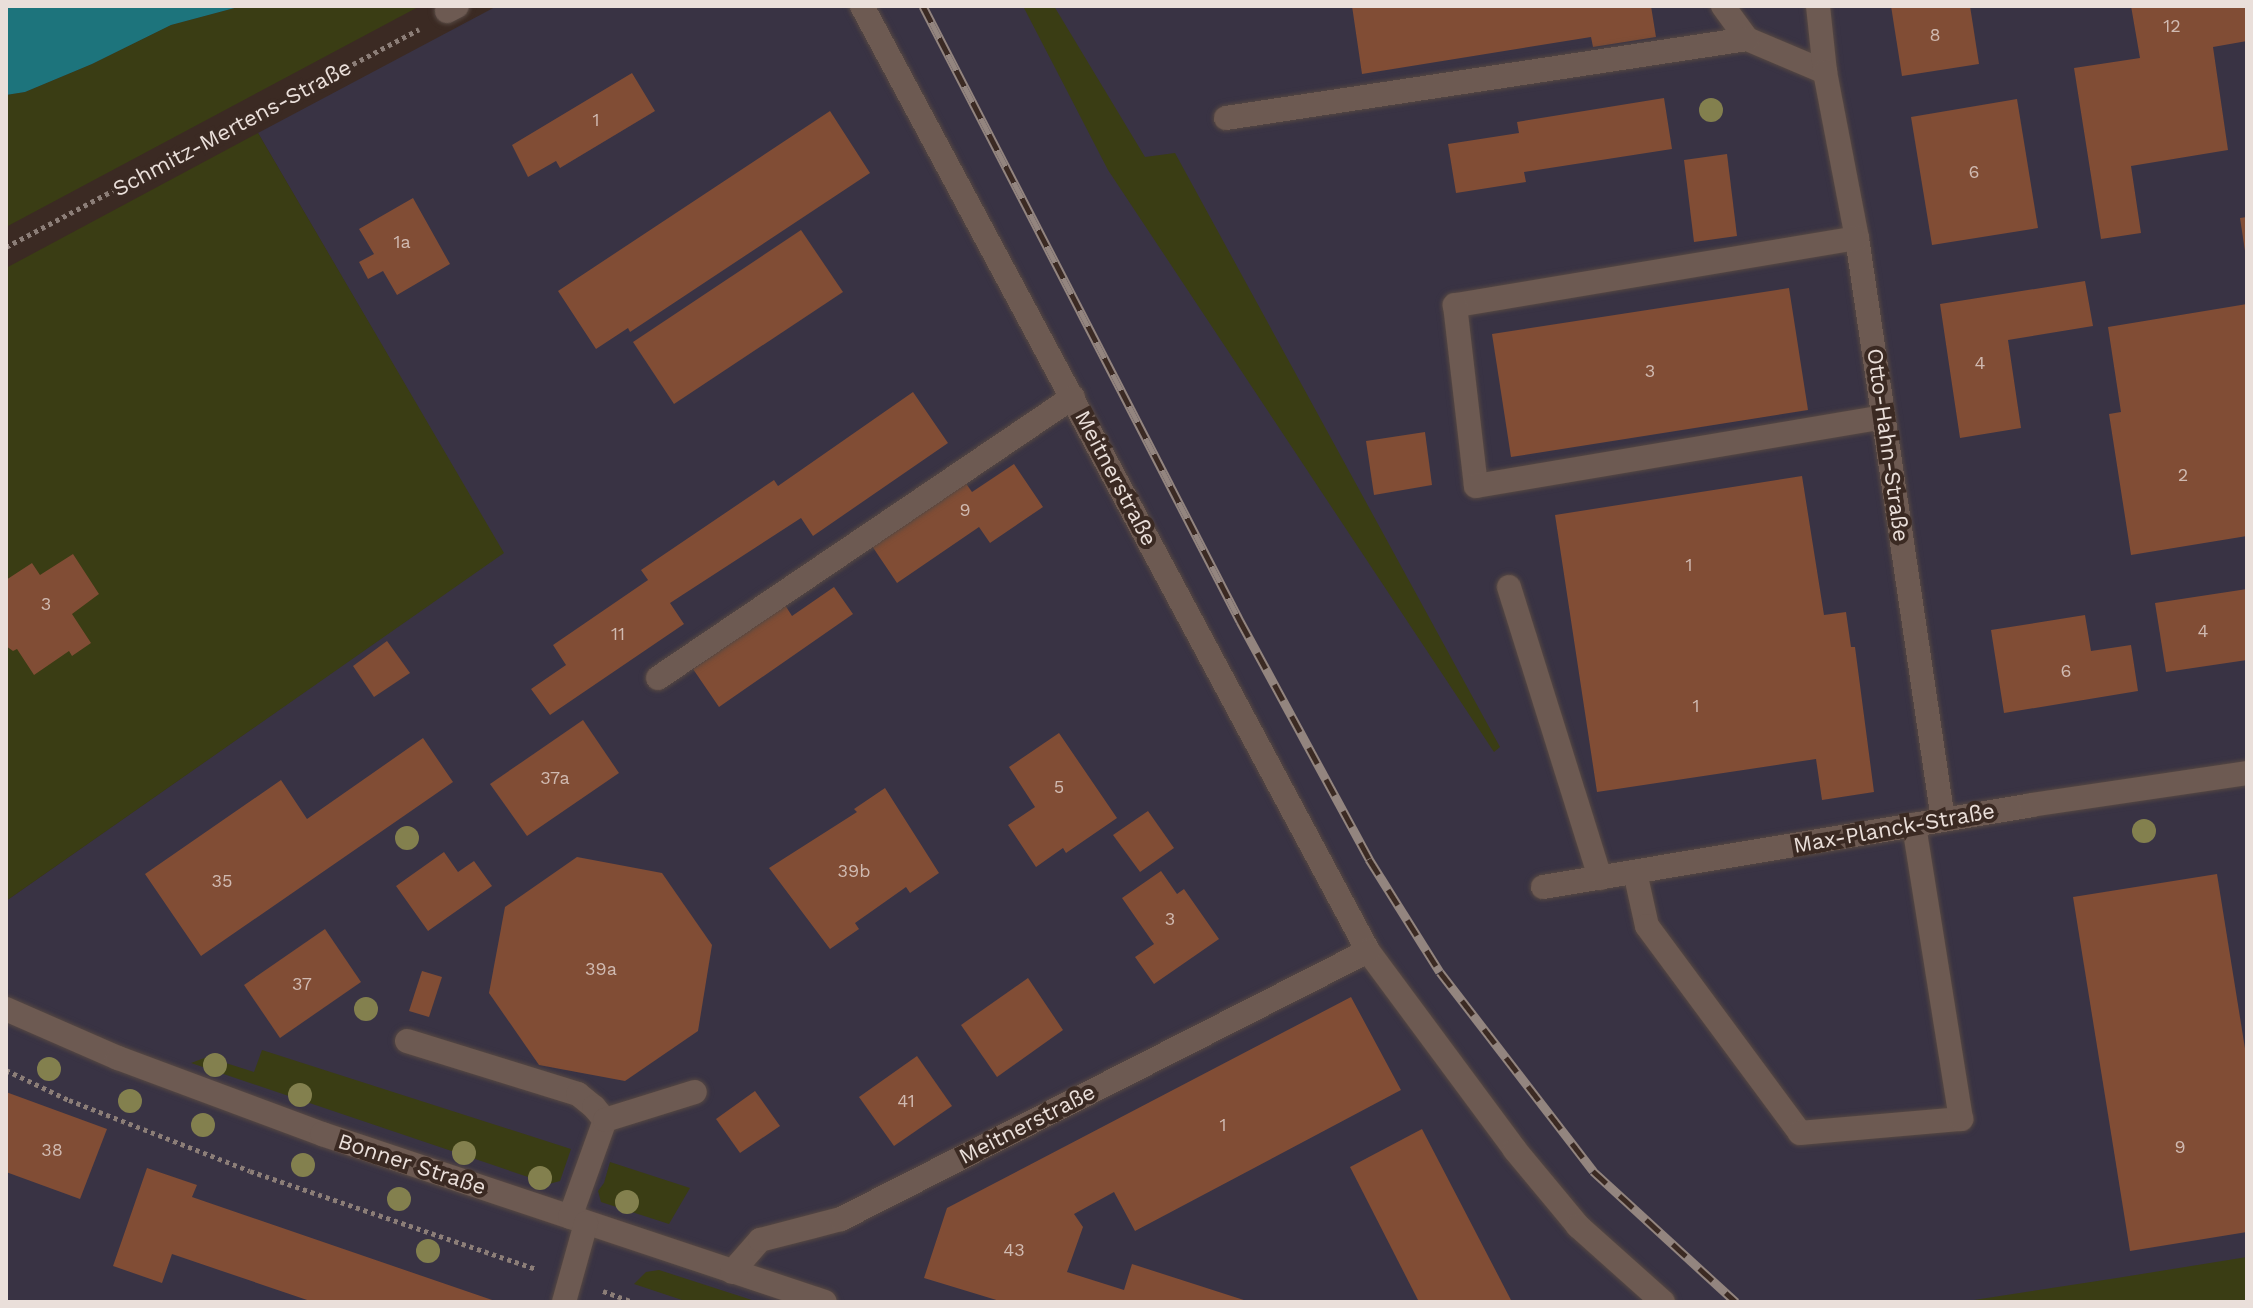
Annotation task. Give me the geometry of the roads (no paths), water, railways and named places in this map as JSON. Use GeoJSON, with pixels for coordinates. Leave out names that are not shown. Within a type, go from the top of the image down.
{"type":"FeatureCollection","features":[{"type":"Feature","properties":{"kind":"street","name":"Meitnerstraße"},"geometry":{"type":"LineString","coordinates":[[862,6],[1368,951],[1515,1150],[1578,1226],[1663,1302]]}},
{"type":"Feature","properties":{"kind":"street"},"geometry":{"type":"LineString","coordinates":[[1723,6],[1747,39],[1825,72]]}},
{"type":"Feature","properties":{"kind":"street","name":"Otto-Hahn-Straße"},"geometry":{"type":"LineString","coordinates":[[1818,6],[1825,72],[1857,238],[1943,820]]}},
{"type":"Feature","properties":{"kind":"street"},"geometry":{"type":"LineString","coordinates":[[1226,118],[1747,39]]}},
{"type":"Feature","properties":{"kind":"street"},"geometry":{"type":"LineString","coordinates":[[1857,238],[1455,305],[1476,486],[1883,417]]}},
{"type":"Feature","properties":{"kind":"street"},"geometry":{"type":"LineString","coordinates":[[658,678],[1073,397]]}},
{"type":"Feature","properties":{"kind":"street"},"geometry":{"type":"LineString","coordinates":[[1509,587],[1600,878]]}},
{"type":"Feature","properties":{"kind":"street","name":"Max-Planck-Straße"},"geometry":{"type":"LineString","coordinates":[[1543,887],[2247,773]]}},
{"type":"Feature","properties":{"kind":"street"},"geometry":{"type":"LineString","coordinates":[[1635,872],[1647,926],[1800,1133],[1961,1119],[1914,825]]}},
{"type":"Feature","properties":{"kind":"street","name":"Meitnerstraße"},"geometry":{"type":"LineString","coordinates":[[732,1272],[760,1240],[841,1219],[1368,951]]}},
{"type":"Feature","properties":{"kind":"street","name":"Bonner Straße"},"geometry":{"type":"LineString","coordinates":[[6,1009],[218,1096],[825,1302]]}},
{"type":"Feature","properties":{"kind":"street"},"geometry":{"type":"LineString","coordinates":[[407,1041],[578,1094],[605,1120]]}},
{"type":"Feature","properties":{"kind":"street"},"geometry":{"type":"LineString","coordinates":[[605,1120],[695,1092]]}},
{"type":"Feature","properties":{"kind":"street"},"geometry":{"type":"LineString","coordinates":[[568,1291],[578,1220],[605,1120]]}},
{"type":"Feature","properties":{"kind":"water"},"geometry":{"type":"Polygon","coordinates":[[[6,6],[242,6],[171,25],[92,64],[25,92],[6,95],[6,6]]]}},
{"type":"Feature","properties":{"kind":"railway"},"geometry":{"type":"LineString","coordinates":[[923,6],[1240,621],[1369,859],[1440,972],[1593,1171],[1736,1302]]}}]}
